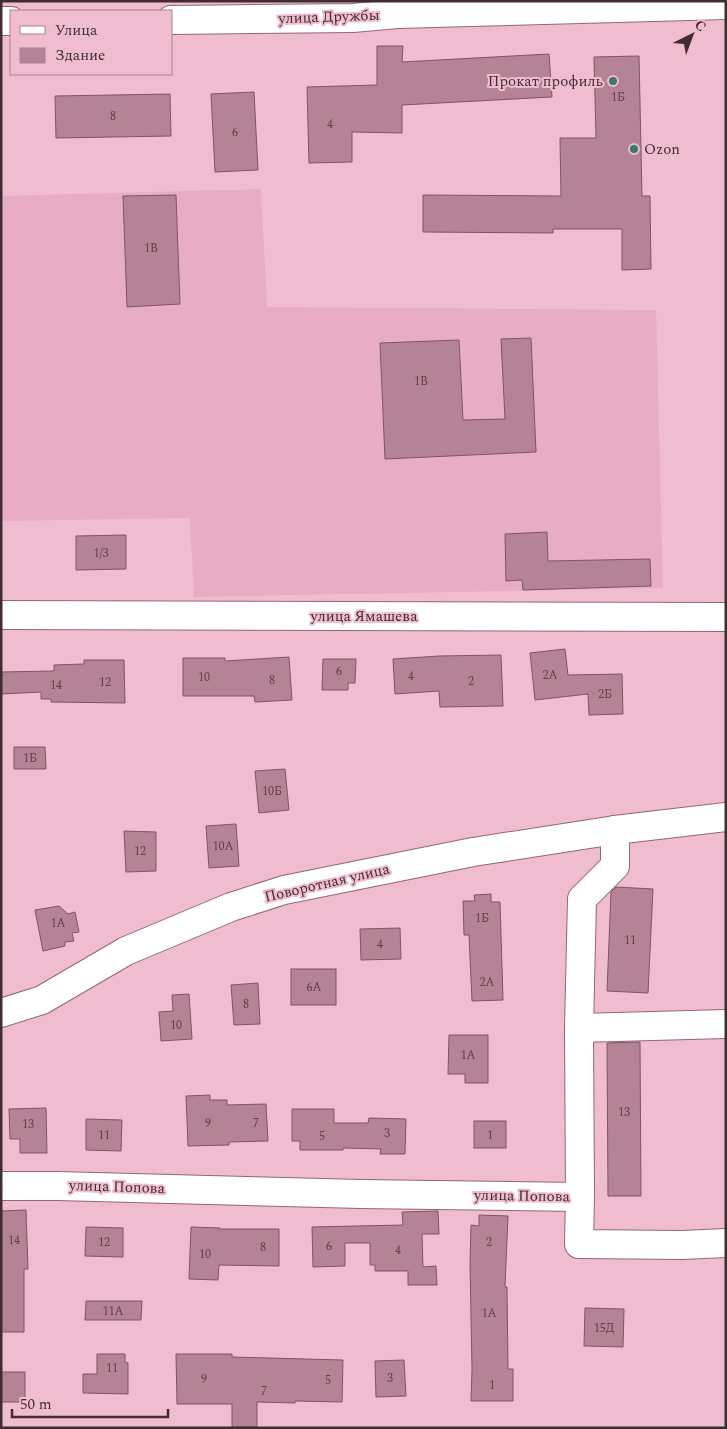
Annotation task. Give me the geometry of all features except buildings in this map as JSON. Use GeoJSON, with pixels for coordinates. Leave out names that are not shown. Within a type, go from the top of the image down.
{"type":"FeatureCollection","features":[{"type":"Feature","properties":{"kind":"street","name":"улица Дружбы"},"geometry":{"type":"LineString","coordinates":[[172,20],[353,18],[406,14],[726,5]]}},
{"type":"Feature","properties":{"kind":"street","name":"улица Ямашева"},"geometry":{"type":"LineString","coordinates":[[1,614],[726,617]]}},
{"type":"Feature","properties":{"kind":"street"},"geometry":{"type":"LineString","coordinates":[[615,830],[726,816]]}},
{"type":"Feature","properties":{"kind":"street","name":"Поворотная улица"},"geometry":{"type":"LineString","coordinates":[[1,1013],[42,1000],[126,952],[230,907],[284,890],[473,852],[615,830]]}},
{"type":"Feature","properties":{"kind":"street","name":"улица Попова"},"geometry":{"type":"LineString","coordinates":[[1,1186],[580,1197],[579,1028],[582,899],[615,866],[615,830]]}},
{"type":"Feature","properties":{"kind":"street"},"geometry":{"type":"LineString","coordinates":[[579,1028],[726,1024]]}},
{"type":"Feature","properties":{"kind":"street"},"geometry":{"type":"LineString","coordinates":[[580,1197],[579,1244],[682,1245],[726,1243]]}},
{"type":"Feature","properties":{"kind":"shaded area"},"geometry":{"type":"Polygon","coordinates":[[[261,189],[267,307],[656,310],[663,588],[194,597],[190,518],[1,521],[1,196],[261,189]]]}},
{"type":"Feature","properties":{"kind":"place","name":"Прокат профиль"},"geometry":{"type":"Point","coordinates":[613,81]}},
{"type":"Feature","properties":{"kind":"place","name":"Ozon"},"geometry":{"type":"Point","coordinates":[634,149]}}]}
